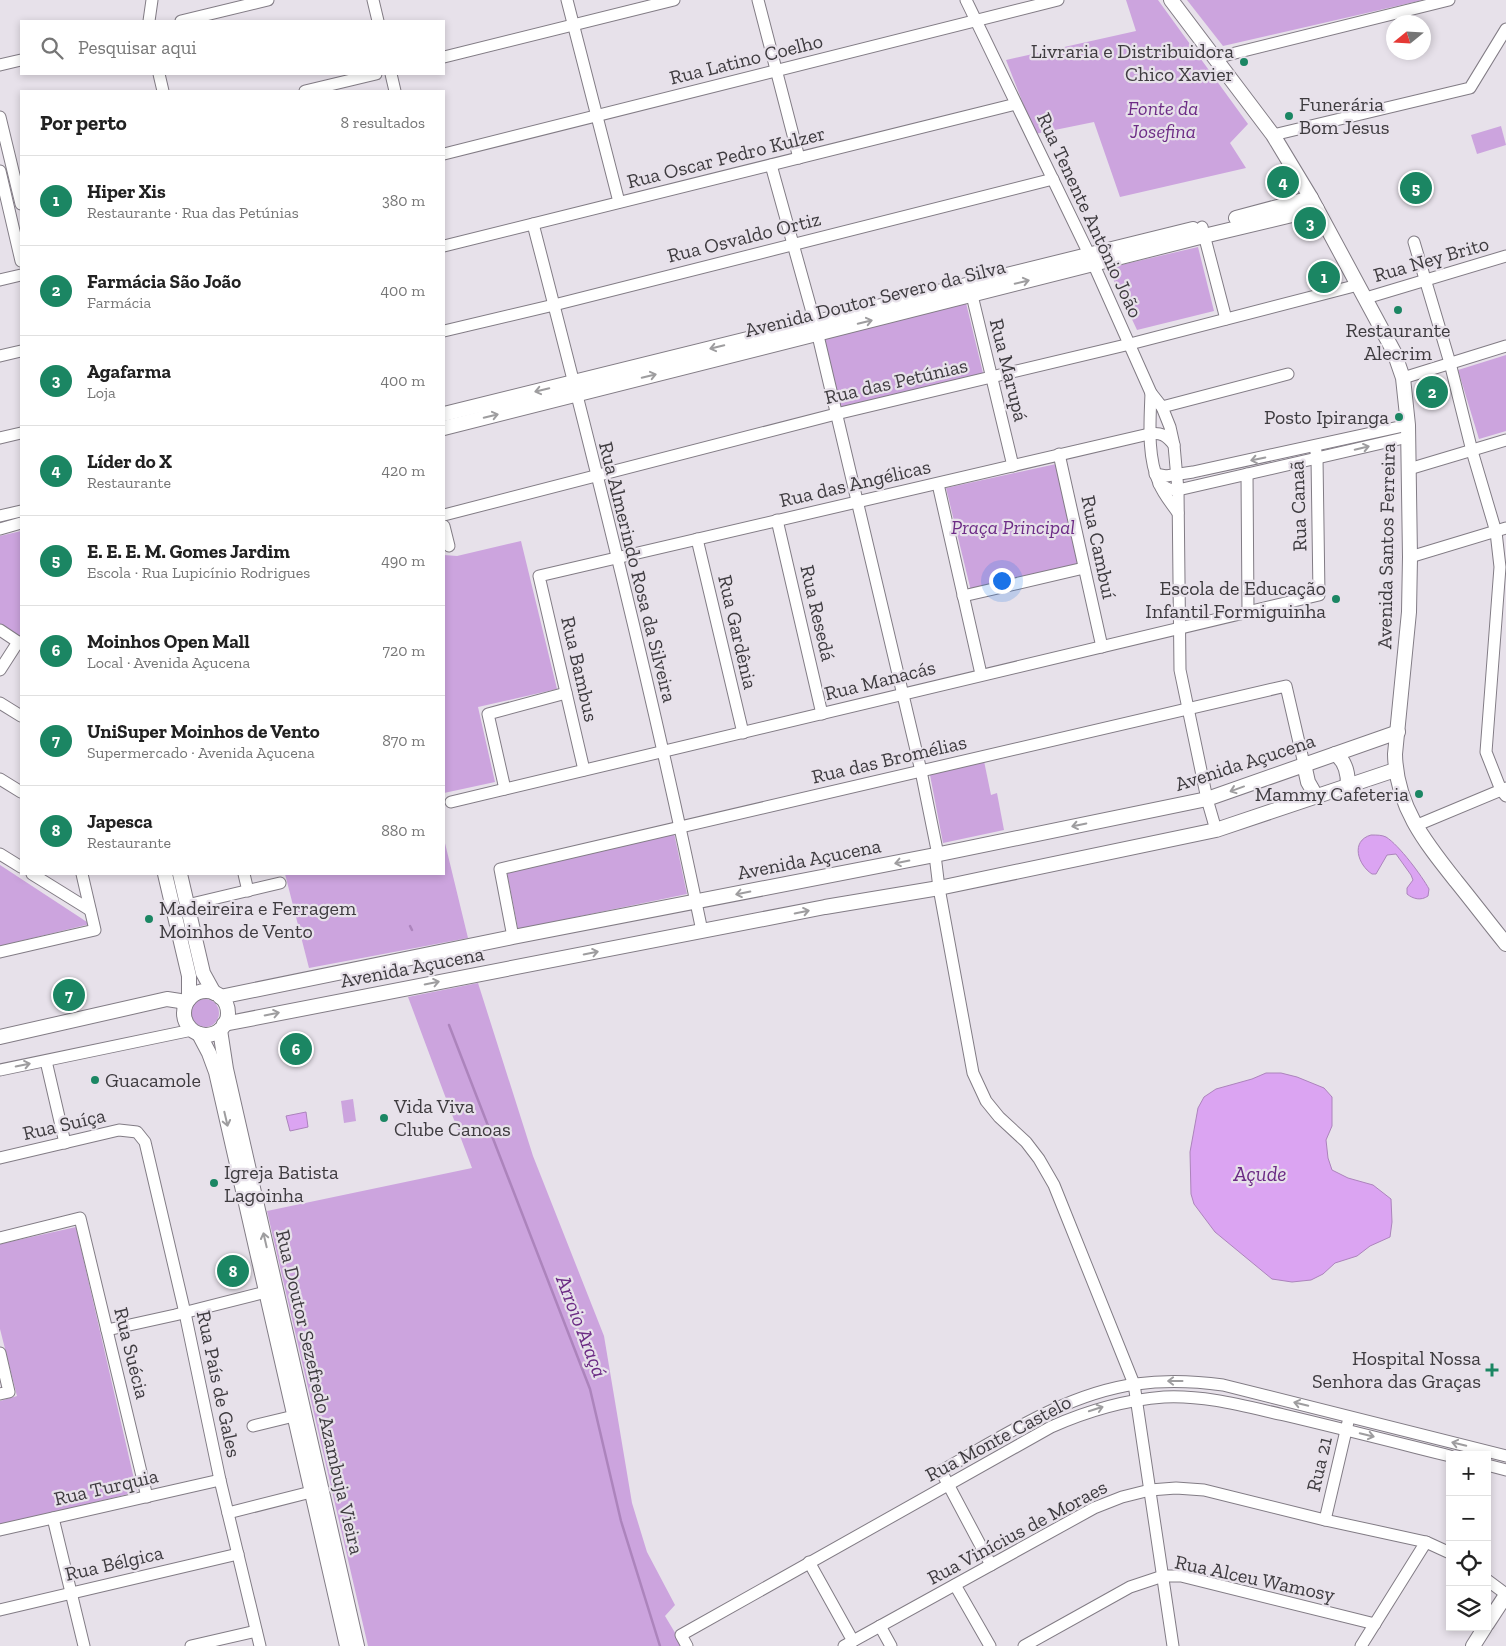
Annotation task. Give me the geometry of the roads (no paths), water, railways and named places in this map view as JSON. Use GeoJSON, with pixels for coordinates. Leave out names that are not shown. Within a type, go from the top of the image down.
{"type":"FeatureCollection","features":[{"type":"Feature","properties":{"kind":"main road","name":"Avenida Santos Ferreira"},"geometry":{"type":"LineString","coordinates":[[1171,0],[1273,135],[1314,204],[1394,352],[1403,378],[1408,431],[1410,557],[1409,612],[1395,770],[1402,797],[1415,826],[1432,851],[1506,944]]}},
{"type":"Feature","properties":{"kind":"main road","name":"Avenida Doutor Severo da Silva"},"geometry":{"type":"LineString","coordinates":[[445,428],[574,389],[1314,204]]}},
{"type":"Feature","properties":{"kind":"main road","name":"Avenida Doutor Severo da Silva"},"geometry":{"type":"LineString","coordinates":[[445,414],[574,389]]}},
{"type":"Feature","properties":{"kind":"main road","name":"Avenida Açucena"},"geometry":{"type":"LineString","coordinates":[[217,995],[935,855],[1208,799],[1398,732]]}},
{"type":"Feature","properties":{"kind":"main road"},"geometry":{"type":"LineString","coordinates":[[1335,754],[1343,761],[1348,785]]}},
{"type":"Feature","properties":{"kind":"main road"},"geometry":{"type":"LineString","coordinates":[[1304,764],[1308,782],[1316,796]]}},
{"type":"Feature","properties":{"kind":"main road","name":"Avenida Açucena"},"geometry":{"type":"LineString","coordinates":[[222,1027],[825,907],[939,888],[1216,830],[1395,770]]}},
{"type":"Feature","properties":{"kind":"main road"},"geometry":{"type":"LineString","coordinates":[[163,876],[188,970],[185,1019],[196,1032],[206,1035],[214,1033],[222,1027],[227,1009],[225,1002],[217,995],[203,973],[180,875]]}},
{"type":"Feature","properties":{"kind":"main road"},"geometry":{"type":"LineString","coordinates":[[167,999],[181,984],[188,970]]}},
{"type":"Feature","properties":{"kind":"main road"},"geometry":{"type":"LineString","coordinates":[[0,1037],[167,999],[187,1002],[200,992],[217,995]]}},
{"type":"Feature","properties":{"kind":"main road","name":"Rua Doutor Sezefredo Azambuja Vieira"},"geometry":{"type":"LineString","coordinates":[[222,1027],[222,1049],[227,1074],[357,1646]]}},
{"type":"Feature","properties":{"kind":"main road","name":"Rua Doutor Sezefredo Azambuja Vieira"},"geometry":{"type":"LineString","coordinates":[[196,1032],[209,1052],[216,1072],[346,1646]]}},
{"type":"Feature","properties":{"kind":"main road"},"geometry":{"type":"LineString","coordinates":[[1491,1618],[1506,1594]]}},
{"type":"Feature","properties":{"kind":"main road"},"geometry":{"type":"LineString","coordinates":[[1473,1646],[1482,1631]]}},
{"type":"Feature","properties":{"kind":"street"},"geometry":{"type":"LineString","coordinates":[[149,20],[152,0]]}},
{"type":"Feature","properties":{"kind":"street"},"geometry":{"type":"LineString","coordinates":[[185,20],[268,0]]}},
{"type":"Feature","properties":{"kind":"street"},"geometry":{"type":"LineString","coordinates":[[373,0],[378,20]]}},
{"type":"Feature","properties":{"kind":"street"},"geometry":{"type":"LineString","coordinates":[[567,0],[619,202]]}},
{"type":"Feature","properties":{"kind":"street"},"geometry":{"type":"LineString","coordinates":[[445,57],[674,0]]}},
{"type":"Feature","properties":{"kind":"street"},"geometry":{"type":"LineString","coordinates":[[758,0],[799,158]]}},
{"type":"Feature","properties":{"kind":"street","name":"Rua Tenente Antônio João"},"geometry":{"type":"LineString","coordinates":[[966,0],[1091,259],[1151,393],[1162,407],[1170,427],[1174,444],[1178,490],[1180,670],[1216,830]]}},
{"type":"Feature","properties":{"kind":"street","name":"Rua Latino Coelho"},"geometry":{"type":"LineString","coordinates":[[445,154],[1058,0]]}},
{"type":"Feature","properties":{"kind":"street"},"geometry":{"type":"LineString","coordinates":[[1214,58],[1449,0]]}},
{"type":"Feature","properties":{"kind":"street"},"geometry":{"type":"LineString","coordinates":[[1273,135],[1470,88],[1506,29]]}},
{"type":"Feature","properties":{"kind":"street"},"geometry":{"type":"LineString","coordinates":[[0,65],[20,60]]}},
{"type":"Feature","properties":{"kind":"street"},"geometry":{"type":"LineString","coordinates":[[158,75],[163,90]]}},
{"type":"Feature","properties":{"kind":"street"},"geometry":{"type":"LineString","coordinates":[[309,90],[372,75]]}},
{"type":"Feature","properties":{"kind":"street"},"geometry":{"type":"LineString","coordinates":[[391,75],[395,90]]}},
{"type":"Feature","properties":{"kind":"street","name":"Rua Oscar Pedro Kulzer"},"geometry":{"type":"LineString","coordinates":[[445,246],[1016,104]]}},
{"type":"Feature","properties":{"kind":"street"},"geometry":{"type":"LineString","coordinates":[[0,116],[4,151],[11,164],[20,200]]}},
{"type":"Feature","properties":{"kind":"street"},"geometry":{"type":"LineString","coordinates":[[771,165],[816,328],[921,770],[937,850],[935,855],[939,888],[970,1062],[977,1084],[986,1101],[999,1117],[1026,1142],[1039,1159],[1054,1185],[1134,1384],[1173,1646]]}},
{"type":"Feature","properties":{"kind":"street"},"geometry":{"type":"LineString","coordinates":[[0,171],[5,213],[20,258]]}},
{"type":"Feature","properties":{"kind":"street","name":"Rua Osvaldo Ortiz"},"geometry":{"type":"LineString","coordinates":[[445,331],[1053,179]]}},
{"type":"Feature","properties":{"kind":"street","name":"Rua Almerindo Rosa da Silveira"},"geometry":{"type":"LineString","coordinates":[[533,224],[618,558],[702,931]]}},
{"type":"Feature","properties":{"kind":"street"},"geometry":{"type":"LineString","coordinates":[[1203,231],[1226,319]]}},
{"type":"Feature","properties":{"kind":"street"},"geometry":{"type":"LineString","coordinates":[[1414,242],[1450,363],[1472,450],[1501,530],[1486,752],[1504,792],[1415,826]]}},
{"type":"Feature","properties":{"kind":"street","name":"Rua Ney Brito"},"geometry":{"type":"LineString","coordinates":[[1366,298],[1506,256]]}},
{"type":"Feature","properties":{"kind":"street"},"geometry":{"type":"LineString","coordinates":[[0,280],[20,275]]}},
{"type":"Feature","properties":{"kind":"street","name":"Rua das Petúnias"},"geometry":{"type":"LineString","coordinates":[[445,515],[836,414],[1130,344],[1358,285]]}},
{"type":"Feature","properties":{"kind":"street","name":"Rua Marupá"},"geometry":{"type":"LineString","coordinates":[[971,289],[1013,466]]}},
{"type":"Feature","properties":{"kind":"street"},"geometry":{"type":"LineString","coordinates":[[1403,378],[1506,346]]}},
{"type":"Feature","properties":{"kind":"street"},"geometry":{"type":"LineString","coordinates":[[0,356],[20,351]]}},
{"type":"Feature","properties":{"kind":"street"},"geometry":{"type":"LineString","coordinates":[[1162,407],[1288,374]]}},
{"type":"Feature","properties":{"kind":"street","name":"Rua Tenente Antônio João"},"geometry":{"type":"LineString","coordinates":[[1151,393],[1148,434],[1157,479],[1178,513]]}},
{"type":"Feature","properties":{"kind":"street"},"geometry":{"type":"LineString","coordinates":[[1157,479],[1169,488],[1178,490],[1317,458],[1338,448],[1408,431]]}},
{"type":"Feature","properties":{"kind":"street","name":"Rua das Angélicas"},"geometry":{"type":"LineString","coordinates":[[539,576],[1156,432],[1166,435],[1174,444]]}},
{"type":"Feature","properties":{"kind":"street"},"geometry":{"type":"LineString","coordinates":[[0,438],[20,433]]}},
{"type":"Feature","properties":{"kind":"street"},"geometry":{"type":"LineString","coordinates":[[1409,469],[1506,440]]}},
{"type":"Feature","properties":{"kind":"street"},"geometry":{"type":"LineString","coordinates":[[1157,479],[1315,446],[1338,448]]}},
{"type":"Feature","properties":{"kind":"street","name":"Rua Canaã"},"geometry":{"type":"LineString","coordinates":[[1315,446],[1317,458],[1319,595]]}},
{"type":"Feature","properties":{"kind":"street","name":"Rua Cambuí"},"geometry":{"type":"LineString","coordinates":[[1059,454],[1102,647]]}},
{"type":"Feature","properties":{"kind":"street"},"geometry":{"type":"LineString","coordinates":[[1246,474],[1248,610]]}},
{"type":"Feature","properties":{"kind":"street"},"geometry":{"type":"LineString","coordinates":[[938,484],[981,674]]}},
{"type":"Feature","properties":{"kind":"street"},"geometry":{"type":"LineString","coordinates":[[0,516],[20,511]]}},
{"type":"Feature","properties":{"kind":"street","name":"Rua Resedá"},"geometry":{"type":"LineString","coordinates":[[777,520],[822,714]]}},
{"type":"Feature","properties":{"kind":"street"},"geometry":{"type":"LineString","coordinates":[[0,529],[20,523]]}},
{"type":"Feature","properties":{"kind":"street"},"geometry":{"type":"LineString","coordinates":[[445,530],[449,546]]}},
{"type":"Feature","properties":{"kind":"street"},"geometry":{"type":"LineString","coordinates":[[1410,557],[1501,530]]}},
{"type":"Feature","properties":{"kind":"street","name":"Rua Gardênia"},"geometry":{"type":"LineString","coordinates":[[697,539],[743,733]]}},
{"type":"Feature","properties":{"kind":"street"},"geometry":{"type":"LineString","coordinates":[[964,596],[1084,568]]}},
{"type":"Feature","properties":{"kind":"street","name":"Rua Bambus"},"geometry":{"type":"LineString","coordinates":[[539,576],[584,770]]}},
{"type":"Feature","properties":{"kind":"street","name":"Rua Manacás"},"geometry":{"type":"LineString","coordinates":[[451,802],[822,714],[981,674],[1102,647],[1248,610],[1319,595]]}},
{"type":"Feature","properties":{"kind":"street"},"geometry":{"type":"LineString","coordinates":[[0,630],[20,643],[0,670]]}},
{"type":"Feature","properties":{"kind":"street","name":"Rua das Bromélias"},"geometry":{"type":"LineString","coordinates":[[514,937],[500,869],[1286,686],[1304,764]]}},
{"type":"Feature","properties":{"kind":"street"},"geometry":{"type":"LineString","coordinates":[[505,789],[488,714],[566,694]]}},
{"type":"Feature","properties":{"kind":"street"},"geometry":{"type":"LineString","coordinates":[[0,703],[20,715]]}},
{"type":"Feature","properties":{"kind":"street"},"geometry":{"type":"LineString","coordinates":[[0,779],[20,791]]}},
{"type":"Feature","properties":{"kind":"street"},"geometry":{"type":"LineString","coordinates":[[0,854],[20,866]]}},
{"type":"Feature","properties":{"kind":"street"},"geometry":{"type":"LineString","coordinates":[[34,875],[90,910]]}},
{"type":"Feature","properties":{"kind":"street"},"geometry":{"type":"LineString","coordinates":[[0,952],[95,930],[82,875]]}},
{"type":"Feature","properties":{"kind":"street"},"geometry":{"type":"LineString","coordinates":[[244,875],[248,891]]}},
{"type":"Feature","properties":{"kind":"street"},"geometry":{"type":"LineString","coordinates":[[187,905],[280,883]]}},
{"type":"Feature","properties":{"kind":"street"},"geometry":{"type":"LineString","coordinates":[[0,1070],[196,1032]]}},
{"type":"Feature","properties":{"kind":"street"},"geometry":{"type":"LineString","coordinates":[[46,1061],[65,1143]]}},
{"type":"Feature","properties":{"kind":"street","name":"Rua Suíça"},"geometry":{"type":"LineString","coordinates":[[0,1158],[119,1130],[137,1132]]}},
{"type":"Feature","properties":{"kind":"street","name":"Rua País de Gales"},"geometry":{"type":"LineString","coordinates":[[137,1132],[145,1142],[185,1313],[220,1480],[260,1646]]}},
{"type":"Feature","properties":{"kind":"street","name":"Rua Suécia"},"geometry":{"type":"LineString","coordinates":[[0,1238],[80,1218],[147,1497]]}},
{"type":"Feature","properties":{"kind":"street"},"geometry":{"type":"LineString","coordinates":[[107,1330],[185,1313],[266,1292]]}},
{"type":"Feature","properties":{"kind":"street"},"geometry":{"type":"LineString","coordinates":[[0,1353],[5,1393]]}},
{"type":"Feature","properties":{"kind":"street","name":"Rua Monte Castelo"},"geometry":{"type":"LineString","coordinates":[[948,1484],[941,1471],[1043,1414],[1101,1392],[1134,1384],[1184,1381],[1223,1385],[1506,1456]]}},
{"type":"Feature","properties":{"kind":"street","name":"Rua Monte Castelo"},"geometry":{"type":"LineString","coordinates":[[687,1646],[681,1635],[1051,1427],[1106,1406],[1172,1397],[1217,1400],[1446,1455]]}},
{"type":"Feature","properties":{"kind":"street"},"geometry":{"type":"LineString","coordinates":[[253,1426],[294,1416]]}},
{"type":"Feature","properties":{"kind":"street","name":"Rua 21"},"geometry":{"type":"LineString","coordinates":[[1325,1520],[1350,1416]]}},
{"type":"Feature","properties":{"kind":"street"},"geometry":{"type":"LineString","coordinates":[[1491,1466],[1506,1470]]}},
{"type":"Feature","properties":{"kind":"street","name":"Rua Turquia"},"geometry":{"type":"LineString","coordinates":[[0,1530],[220,1480]]}},
{"type":"Feature","properties":{"kind":"street"},"geometry":{"type":"LineString","coordinates":[[948,1484],[991,1565]]}},
{"type":"Feature","properties":{"kind":"street","name":"Rua Vinícius de Moraes"},"geometry":{"type":"LineString","coordinates":[[848,1644],[1094,1508],[1122,1497],[1150,1490],[1176,1488],[1204,1490],[1325,1520],[1426,1542],[1446,1551]]}},
{"type":"Feature","properties":{"kind":"street"},"geometry":{"type":"LineString","coordinates":[[228,1513],[312,1492]]}},
{"type":"Feature","properties":{"kind":"street"},"geometry":{"type":"LineString","coordinates":[[53,1518],[84,1646]]}},
{"type":"Feature","properties":{"kind":"street"},"geometry":{"type":"LineString","coordinates":[[1361,1646],[1426,1542]]}},
{"type":"Feature","properties":{"kind":"street","name":"Rua Bélgica"},"geometry":{"type":"LineString","coordinates":[[0,1610],[238,1554]]}},
{"type":"Feature","properties":{"kind":"street"},"geometry":{"type":"LineString","coordinates":[[809,1562],[848,1644]]}},
{"type":"Feature","properties":{"kind":"street","name":"Rua Alceu Wamosy"},"geometry":{"type":"LineString","coordinates":[[1024,1646],[1130,1587],[1163,1576],[1181,1576],[1375,1624]]}},
{"type":"Feature","properties":{"kind":"street"},"geometry":{"type":"LineString","coordinates":[[1491,1583],[1506,1594]]}},
{"type":"Feature","properties":{"kind":"street"},"geometry":{"type":"LineString","coordinates":[[955,1584],[990,1646]]}},
{"type":"Feature","properties":{"kind":"street"},"geometry":{"type":"LineString","coordinates":[[880,1626],[891,1646]]}},
{"type":"Feature","properties":{"kind":"street"},"geometry":{"type":"LineString","coordinates":[[191,1646],[256,1631]]}},
{"type":"Feature","properties":{"kind":"water"},"geometry":{"type":"Polygon","coordinates":[[[1371,835],[1386,837],[1397,847],[1426,883],[1429,889],[1428,896],[1417,899],[1407,894],[1407,888],[1413,880],[1396,854],[1387,855],[1376,874],[1372,874],[1367,870],[1360,859],[1358,848],[1364,838],[1371,835]]]}},
{"type":"Feature","properties":{"kind":"water","name":"Açude"},"geometry":{"type":"Polygon","coordinates":[[[1266,1073],[1281,1073],[1297,1077],[1324,1088],[1332,1097],[1332,1126],[1326,1140],[1328,1158],[1332,1170],[1348,1178],[1373,1185],[1391,1199],[1392,1222],[1390,1237],[1370,1246],[1357,1256],[1335,1263],[1323,1274],[1311,1280],[1292,1282],[1272,1279],[1215,1232],[1194,1204],[1191,1194],[1190,1152],[1198,1108],[1204,1097],[1216,1089],[1266,1073]]]}},
{"type":"Feature","properties":{"kind":"water"},"geometry":{"type":"Polygon","coordinates":[[[306,1112],[308,1127],[290,1131],[286,1116],[306,1112]]]}},
{"type":"Feature","properties":{"kind":"waterway","name":"Arroio Araçá"},"geometry":{"type":"LineString","coordinates":[[410,926],[412,930]]}},
{"type":"Feature","properties":{"kind":"waterway","name":"Arroio Araçá"},"geometry":{"type":"LineString","coordinates":[[449,1025],[590,1389],[621,1521],[660,1646]]}},
{"type":"Feature","properties":{"kind":"place","name":"Livraria e Distribuidora Chico Xavier"},"geometry":{"type":"Point","coordinates":[1244,62]}},
{"type":"Feature","properties":{"kind":"place","name":"Funerária Bom Jesus"},"geometry":{"type":"Point","coordinates":[1289,116]}},
{"type":"Feature","properties":{"kind":"place","name":"Líder do X"},"geometry":{"type":"Point","coordinates":[1283,182]}},
{"type":"Feature","properties":{"kind":"place","name":"E. E. E. M. Gomes Jardim"},"geometry":{"type":"Point","coordinates":[1416,188]}},
{"type":"Feature","properties":{"kind":"place","name":"Agafarma"},"geometry":{"type":"Point","coordinates":[1310,223]}},
{"type":"Feature","properties":{"kind":"place","name":"Hiper Xis"},"geometry":{"type":"Point","coordinates":[1324,277]}},
{"type":"Feature","properties":{"kind":"place","name":"Restaurante Alecrim"},"geometry":{"type":"Point","coordinates":[1398,310]}},
{"type":"Feature","properties":{"kind":"place","name":"Farmácia São João"},"geometry":{"type":"Point","coordinates":[1432,392]}},
{"type":"Feature","properties":{"kind":"place","name":"Posto Ipiranga"},"geometry":{"type":"Point","coordinates":[1399,417]}},
{"type":"Feature","properties":{"kind":"place","name":"Escola de Educação Infantil Formiguinha"},"geometry":{"type":"Point","coordinates":[1336,599]}},
{"type":"Feature","properties":{"kind":"place","name":"Mammy Cafeteria"},"geometry":{"type":"Point","coordinates":[1419,794]}},
{"type":"Feature","properties":{"kind":"place","name":"Madeireira e Ferragem Moinhos de Vento"},"geometry":{"type":"Point","coordinates":[149,919]}},
{"type":"Feature","properties":{"kind":"place","name":"UniSuper Moinhos de Vento"},"geometry":{"type":"Point","coordinates":[69,995]}},
{"type":"Feature","properties":{"kind":"place","name":"Moinhos Open Mall"},"geometry":{"type":"Point","coordinates":[296,1049]}},
{"type":"Feature","properties":{"kind":"place","name":"Guacamole"},"geometry":{"type":"Point","coordinates":[95,1080]}},
{"type":"Feature","properties":{"kind":"place","name":"Vida Viva Clube Canoas"},"geometry":{"type":"Point","coordinates":[384,1118]}},
{"type":"Feature","properties":{"kind":"place","name":"Igreja Batista Lagoinha"},"geometry":{"type":"Point","coordinates":[214,1183]}},
{"type":"Feature","properties":{"kind":"place","name":"Japesca"},"geometry":{"type":"Point","coordinates":[233,1271]}},
{"type":"Feature","properties":{"kind":"place","name":"Hospital Nossa Senhora das Graças"},"geometry":{"type":"Point","coordinates":[1492,1370]}},
{"type":"Feature","properties":{"kind":"park label","name":"Fonte da Josefina"},"geometry":{"type":"Point","coordinates":[1163,120]}},
{"type":"Feature","properties":{"kind":"park label","name":"Praça Principal"},"geometry":{"type":"Point","coordinates":[1013,527]}}]}
